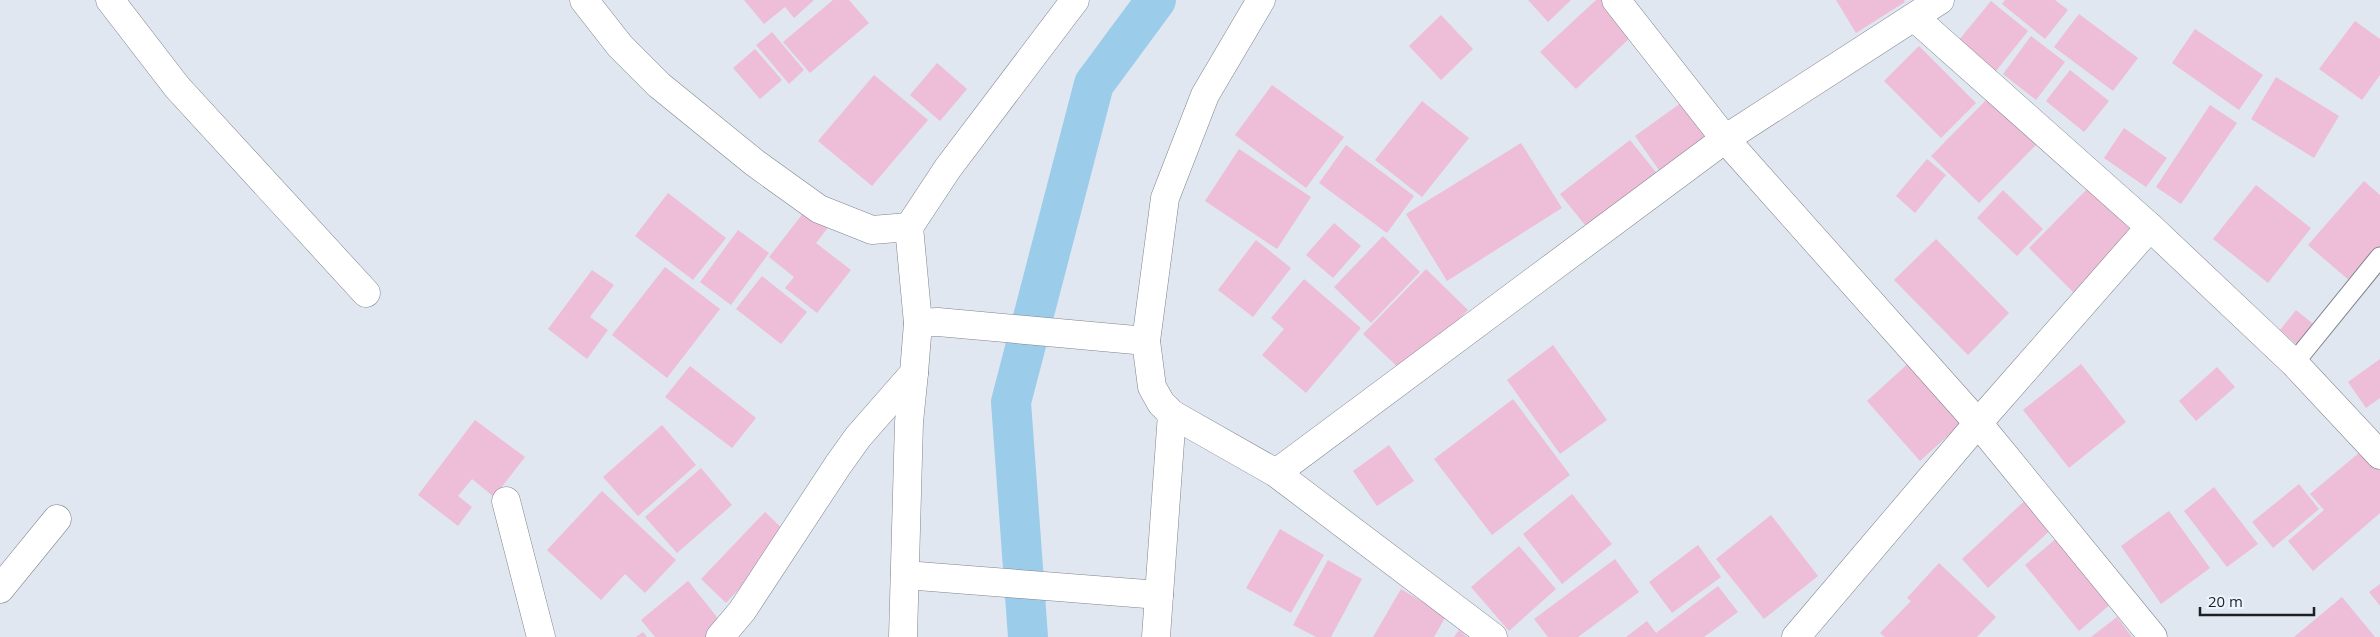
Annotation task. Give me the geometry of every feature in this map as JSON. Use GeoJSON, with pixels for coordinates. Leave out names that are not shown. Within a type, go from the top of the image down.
{"type":"FeatureCollection","features":[{"type":"Feature","properties":{"kind":"street"},"geometry":{"type":"LineString","coordinates":[[110,0],[177,88],[366,293]]}},
{"type":"Feature","properties":{"kind":"street"},"geometry":{"type":"LineString","coordinates":[[584,0],[620,46],[659,85],[755,163],[811,203],[820,209],[872,230],[909,227]]}},
{"type":"Feature","properties":{"kind":"street"},"geometry":{"type":"LineString","coordinates":[[903,637],[914,575],[909,422],[914,373],[928,323],[909,227],[948,168],[1075,0]]}},
{"type":"Feature","properties":{"kind":"street"},"geometry":{"type":"LineString","coordinates":[[1261,0],[1205,95],[1165,198],[1146,341],[1152,387],[1161,404],[1172,414],[1276,473],[1493,637]]}},
{"type":"Feature","properties":{"kind":"street"},"geometry":{"type":"LineString","coordinates":[[1616,0],[1724,139],[1978,423],[2153,637]]}},
{"type":"Feature","properties":{"kind":"street"},"geometry":{"type":"LineString","coordinates":[[1276,473],[1724,139],[1915,18],[1940,0]]}},
{"type":"Feature","properties":{"kind":"street"},"geometry":{"type":"LineString","coordinates":[[1915,18],[2150,227],[2294,363],[2380,455]]}},
{"type":"Feature","properties":{"kind":"street"},"geometry":{"type":"LineString","coordinates":[[1796,637],[1978,423],[2150,227]]}},
{"type":"Feature","properties":{"kind":"street"},"geometry":{"type":"LineString","coordinates":[[928,323],[1146,341]]}},
{"type":"Feature","properties":{"kind":"street"},"geometry":{"type":"LineString","coordinates":[[720,637],[742,611],[853,444],[914,373]]}},
{"type":"Feature","properties":{"kind":"street"},"geometry":{"type":"LineString","coordinates":[[1156,637],[1150,594],[1172,414]]}},
{"type":"Feature","properties":{"kind":"street"},"geometry":{"type":"LineString","coordinates":[[506,501],[541,637]]}},
{"type":"Feature","properties":{"kind":"street"},"geometry":{"type":"LineString","coordinates":[[0,589],[57,518]]}},
{"type":"Feature","properties":{"kind":"street"},"geometry":{"type":"LineString","coordinates":[[914,575],[1150,594]]}},
{"type":"Feature","properties":{"kind":"lane"},"geometry":{"type":"LineString","coordinates":[[2294,363],[2380,257]]}},
{"type":"Feature","properties":{"kind":"building"},"geometry":{"type":"Polygon","coordinates":[[[744,0],[814,0],[794,18],[785,7],[764,24],[744,0]]]}},
{"type":"Feature","properties":{"kind":"building"},"geometry":{"type":"Polygon","coordinates":[[[833,0],[849,0],[869,23],[810,73],[783,42],[833,0]]]}},
{"type":"Feature","properties":{"kind":"building"},"geometry":{"type":"Polygon","coordinates":[[[1528,0],[1571,0],[1548,22],[1528,0]]]}},
{"type":"Feature","properties":{"kind":"building"},"geometry":{"type":"Polygon","coordinates":[[[1596,0],[1601,0],[1634,34],[1576,89],[1540,52],[1596,0]]]}},
{"type":"Feature","properties":{"kind":"building"},"geometry":{"type":"Polygon","coordinates":[[[1836,0],[1904,0],[1905,2],[1856,33],[1836,0]]]}},
{"type":"Feature","properties":{"kind":"building"},"geometry":{"type":"Polygon","coordinates":[[[2005,0],[2055,0],[2068,10],[2045,39],[2002,4],[2005,0]]]}},
{"type":"Feature","properties":{"kind":"building"},"geometry":{"type":"Polygon","coordinates":[[[1991,1],[2028,31],[1996,71],[1959,40],[1991,1]]]}},
{"type":"Feature","properties":{"kind":"building"},"geometry":{"type":"Polygon","coordinates":[[[2079,14],[2138,58],[2113,91],[2054,47],[2079,14]]]}},
{"type":"Feature","properties":{"kind":"building"},"geometry":{"type":"Polygon","coordinates":[[[1441,15],[1473,49],[1441,80],[1409,46],[1441,15]]]}},
{"type":"Feature","properties":{"kind":"building"},"geometry":{"type":"Polygon","coordinates":[[[2355,21],[2380,39],[2380,75],[2362,100],[2319,69],[2355,21]]]}},
{"type":"Feature","properties":{"kind":"building"},"geometry":{"type":"Polygon","coordinates":[[[2195,29],[2263,75],[2239,110],[2172,63],[2195,29]]]}},
{"type":"Feature","properties":{"kind":"building"},"geometry":{"type":"Polygon","coordinates":[[[772,32],[804,70],[789,84],[756,45],[772,32]]]}},
{"type":"Feature","properties":{"kind":"building"},"geometry":{"type":"Polygon","coordinates":[[[2031,36],[2065,62],[2036,100],[2003,74],[2031,36]]]}},
{"type":"Feature","properties":{"kind":"building"},"geometry":{"type":"Polygon","coordinates":[[[1919,46],[1976,103],[1941,138],[1884,81],[1919,46]]]}},
{"type":"Feature","properties":{"kind":"building"},"geometry":{"type":"Polygon","coordinates":[[[755,49],[782,80],[760,99],[733,68],[755,49]]]}},
{"type":"Feature","properties":{"kind":"building"},"geometry":{"type":"Polygon","coordinates":[[[937,63],[967,89],[940,121],[910,95],[937,63]]]}},
{"type":"Feature","properties":{"kind":"building"},"geometry":{"type":"Polygon","coordinates":[[[2070,70],[2109,101],[2084,132],[2046,101],[2070,70]]]}},
{"type":"Feature","properties":{"kind":"building"},"geometry":{"type":"Polygon","coordinates":[[[874,75],[928,120],[872,186],[818,141],[874,75]]]}},
{"type":"Feature","properties":{"kind":"building"},"geometry":{"type":"Polygon","coordinates":[[[2276,77],[2339,116],[2314,158],[2251,119],[2276,77]]]}},
{"type":"Feature","properties":{"kind":"building"},"geometry":{"type":"Polygon","coordinates":[[[1272,85],[1344,137],[1306,188],[1235,135],[1272,85]]]}},
{"type":"Feature","properties":{"kind":"building"},"geometry":{"type":"Polygon","coordinates":[[[1990,96],[2038,143],[1979,203],[1931,156],[1990,96]]]}},
{"type":"Feature","properties":{"kind":"building"},"geometry":{"type":"Polygon","coordinates":[[[1685,100],[1712,136],[1661,173],[1635,136],[1685,100]]]}},
{"type":"Feature","properties":{"kind":"building"},"geometry":{"type":"Polygon","coordinates":[[[1422,101],[1469,138],[1422,197],[1375,160],[1422,101]]]}},
{"type":"Feature","properties":{"kind":"building"},"geometry":{"type":"Polygon","coordinates":[[[2210,105],[2237,123],[2181,204],[2156,187],[2210,105]]]}},
{"type":"Feature","properties":{"kind":"building"},"geometry":{"type":"Polygon","coordinates":[[[2124,128],[2167,158],[2146,187],[2104,158],[2124,128]]]}},
{"type":"Feature","properties":{"kind":"building"},"geometry":{"type":"Polygon","coordinates":[[[1630,140],[1659,176],[1589,230],[1560,194],[1630,140]]]}},
{"type":"Feature","properties":{"kind":"building"},"geometry":{"type":"Polygon","coordinates":[[[1521,143],[1562,208],[1447,281],[1406,214],[1521,143]]]}},
{"type":"Feature","properties":{"kind":"building"},"geometry":{"type":"Polygon","coordinates":[[[1346,145],[1414,196],[1387,233],[1319,183],[1346,145]]]}},
{"type":"Feature","properties":{"kind":"building"},"geometry":{"type":"Polygon","coordinates":[[[1239,149],[1311,197],[1277,249],[1205,201],[1239,149]]]}},
{"type":"Feature","properties":{"kind":"building"},"geometry":{"type":"Polygon","coordinates":[[[1927,159],[1946,175],[1915,213],[1896,196],[1927,159]]]}},
{"type":"Feature","properties":{"kind":"building"},"geometry":{"type":"Polygon","coordinates":[[[2364,181],[2380,195],[2380,248],[2351,282],[2308,245],[2364,181]]]}},
{"type":"Feature","properties":{"kind":"building"},"geometry":{"type":"Polygon","coordinates":[[[2091,185],[2137,232],[2075,294],[2029,248],[2091,185]]]}},
{"type":"Feature","properties":{"kind":"building"},"geometry":{"type":"Polygon","coordinates":[[[2256,185],[2311,228],[2268,283],[2213,239],[2256,185]]]}},
{"type":"Feature","properties":{"kind":"building"},"geometry":{"type":"Polygon","coordinates":[[[2003,190],[2043,229],[2017,256],[1977,218],[2003,190]]]}},
{"type":"Feature","properties":{"kind":"building"},"geometry":{"type":"Polygon","coordinates":[[[668,193],[726,238],[693,280],[635,236],[668,193]]]}},
{"type":"Feature","properties":{"kind":"building"},"geometry":{"type":"Polygon","coordinates":[[[808,207],[830,225],[816,243],[851,270],[817,313],[785,288],[794,277],[769,257],[808,207]]]}},
{"type":"Feature","properties":{"kind":"building"},"geometry":{"type":"Polygon","coordinates":[[[1334,223],[1361,246],[1333,278],[1306,255],[1334,223]]]}},
{"type":"Feature","properties":{"kind":"building"},"geometry":{"type":"Polygon","coordinates":[[[738,230],[769,253],[731,305],[700,282],[738,230]]]}},
{"type":"Feature","properties":{"kind":"building"},"geometry":{"type":"Polygon","coordinates":[[[1383,236],[1420,272],[1371,323],[1334,287],[1383,236]]]}},
{"type":"Feature","properties":{"kind":"building"},"geometry":{"type":"Polygon","coordinates":[[[1936,239],[2009,313],[1968,355],[1894,280],[1936,239]]]}},
{"type":"Feature","properties":{"kind":"building"},"geometry":{"type":"Polygon","coordinates":[[[1256,240],[1291,268],[1253,317],[1218,290],[1256,240]]]}},
{"type":"Feature","properties":{"kind":"building"},"geometry":{"type":"Polygon","coordinates":[[[665,267],[720,309],[667,378],[612,335],[665,267]]]}},
{"type":"Feature","properties":{"kind":"building"},"geometry":{"type":"Polygon","coordinates":[[[1426,269],[1468,310],[1405,374],[1363,334],[1426,269]]]}},
{"type":"Feature","properties":{"kind":"building"},"geometry":{"type":"Polygon","coordinates":[[[592,270],[614,285],[590,317],[608,330],[587,359],[548,329],[592,270]]]}},
{"type":"Feature","properties":{"kind":"building"},"geometry":{"type":"Polygon","coordinates":[[[762,276],[807,312],[781,344],[736,309],[762,276]]]}},
{"type":"Feature","properties":{"kind":"building"},"geometry":{"type":"Polygon","coordinates":[[[1304,279],[1361,328],[1306,393],[1262,355],[1284,329],[1271,318],[1304,279]]]}},
{"type":"Feature","properties":{"kind":"building"},"geometry":{"type":"Polygon","coordinates":[[[2296,310],[2317,327],[2300,347],[2280,330],[2296,310]]]}},
{"type":"Feature","properties":{"kind":"building"},"geometry":{"type":"Polygon","coordinates":[[[1553,345],[1607,420],[1560,454],[1507,380],[1553,345]]]}},
{"type":"Feature","properties":{"kind":"building"},"geometry":{"type":"Polygon","coordinates":[[[2380,359],[2380,398],[2366,408],[2348,382],[2380,359]]]}},
{"type":"Feature","properties":{"kind":"building"},"geometry":{"type":"Polygon","coordinates":[[[1912,360],[1965,420],[1920,461],[1867,401],[1912,360]]]}},
{"type":"Feature","properties":{"kind":"building"},"geometry":{"type":"Polygon","coordinates":[[[2081,364],[2126,422],[2069,468],[2023,410],[2081,364]]]}},
{"type":"Feature","properties":{"kind":"building"},"geometry":{"type":"Polygon","coordinates":[[[690,366],[756,418],[732,448],[665,397],[690,366]]]}},
{"type":"Feature","properties":{"kind":"building"},"geometry":{"type":"Polygon","coordinates":[[[2217,367],[2235,387],[2196,421],[2179,401],[2217,367]]]}},
{"type":"Feature","properties":{"kind":"building"},"geometry":{"type":"Polygon","coordinates":[[[1513,399],[1570,475],[1492,535],[1434,459],[1513,399]]]}},
{"type":"Feature","properties":{"kind":"building"},"geometry":{"type":"Polygon","coordinates":[[[475,420],[525,457],[494,497],[472,479],[458,496],[472,507],[458,526],[418,495],[475,420]]]}},
{"type":"Feature","properties":{"kind":"building"},"geometry":{"type":"Polygon","coordinates":[[[662,425],[696,465],[638,516],[603,477],[662,425]]]}},
{"type":"Feature","properties":{"kind":"building"},"geometry":{"type":"Polygon","coordinates":[[[1389,445],[1414,481],[1377,506],[1353,471],[1389,445]]]}},
{"type":"Feature","properties":{"kind":"building"},"geometry":{"type":"Polygon","coordinates":[[[2366,447],[2380,463],[2380,513],[2313,571],[2288,541],[2324,510],[2310,494],[2366,447]]]}},
{"type":"Feature","properties":{"kind":"building"},"geometry":{"type":"Polygon","coordinates":[[[701,468],[732,505],[677,553],[645,517],[701,468]]]}},
{"type":"Feature","properties":{"kind":"building"},"geometry":{"type":"Polygon","coordinates":[[[2299,484],[2319,509],[2273,548],[2252,522],[2299,484]]]}},
{"type":"Feature","properties":{"kind":"building"},"geometry":{"type":"Polygon","coordinates":[[[2214,487],[2258,544],[2227,567],[2184,511],[2214,487]]]}},
{"type":"Feature","properties":{"kind":"building"},"geometry":{"type":"Polygon","coordinates":[[[602,491],[676,560],[645,593],[625,574],[601,600],[547,550],[602,491]]]}},
{"type":"Feature","properties":{"kind":"building"},"geometry":{"type":"Polygon","coordinates":[[[1572,494],[1612,544],[1562,584],[1523,534],[1572,494]]]}},
{"type":"Feature","properties":{"kind":"building"},"geometry":{"type":"Polygon","coordinates":[[[2032,494],[2058,523],[1988,588],[1962,559],[2032,494]]]}},
{"type":"Feature","properties":{"kind":"building"},"geometry":{"type":"Polygon","coordinates":[[[2169,511],[2210,568],[2161,604],[2121,546],[2169,511]]]}},
{"type":"Feature","properties":{"kind":"building"},"geometry":{"type":"Polygon","coordinates":[[[765,512],[789,535],[726,603],[701,579],[765,512]]]}},
{"type":"Feature","properties":{"kind":"building"},"geometry":{"type":"Polygon","coordinates":[[[1771,515],[1818,576],[1764,619],[1716,559],[1771,515]]]}},
{"type":"Feature","properties":{"kind":"building"},"geometry":{"type":"Polygon","coordinates":[[[1280,529],[1324,555],[1291,613],[1246,588],[1280,529]]]}},
{"type":"Feature","properties":{"kind":"building"},"geometry":{"type":"Polygon","coordinates":[[[2058,537],[2112,603],[2079,631],[2025,565],[2058,537]]]}},
{"type":"Feature","properties":{"kind":"building"},"geometry":{"type":"Polygon","coordinates":[[[1698,545],[1721,577],[1672,613],[1649,582],[1698,545]]]}},
{"type":"Feature","properties":{"kind":"building"},"geometry":{"type":"Polygon","coordinates":[[[1519,546],[1556,589],[1509,631],[1471,587],[1519,546]]]}},
{"type":"Feature","properties":{"kind":"building"},"geometry":{"type":"Polygon","coordinates":[[[1615,559],[1639,592],[1578,637],[1548,637],[1534,619],[1615,559]]]}},
{"type":"Feature","properties":{"kind":"building"},"geometry":{"type":"Polygon","coordinates":[[[1328,560],[1362,579],[1331,637],[1316,637],[1293,625],[1328,560]]]}},
{"type":"Feature","properties":{"kind":"building"},"geometry":{"type":"Polygon","coordinates":[[[1939,563],[1996,617],[1977,637],[1885,637],[1880,633],[1911,601],[1907,598],[1939,563]]]}},
{"type":"Feature","properties":{"kind":"building"},"geometry":{"type":"Polygon","coordinates":[[[688,581],[725,627],[713,637],[655,637],[641,620],[688,581]]]}},
{"type":"Feature","properties":{"kind":"building"},"geometry":{"type":"Polygon","coordinates":[[[2380,584],[2380,606],[2369,592],[2380,584]]]}},
{"type":"Feature","properties":{"kind":"building"},"geometry":{"type":"Polygon","coordinates":[[[1718,586],[1738,612],[1704,637],[1626,637],[1647,621],[1656,633],[1718,586]]]}},
{"type":"Feature","properties":{"kind":"building"},"geometry":{"type":"Polygon","coordinates":[[[1401,589],[1446,616],[1434,637],[1373,637],[1401,589]]]}},
{"type":"Feature","properties":{"kind":"building"},"geometry":{"type":"Polygon","coordinates":[[[2342,597],[2375,637],[2294,637],[2342,597]]]}},
{"type":"Feature","properties":{"kind":"building"},"geometry":{"type":"Polygon","coordinates":[[[2117,617],[2132,637],[2091,637],[2117,617]]]}},
{"type":"Feature","properties":{"kind":"building"},"geometry":{"type":"Polygon","coordinates":[[[1459,630],[1467,637],[1454,637],[1459,630]]]}},
{"type":"Feature","properties":{"kind":"building"},"geometry":{"type":"Polygon","coordinates":[[[643,632],[647,637],[636,637],[643,632]]]}},
{"type":"Feature","properties":{"kind":"waterway"},"geometry":{"type":"LineString","coordinates":[[1028,637],[1011,402],[1094,84],[1156,0]]}}]}
